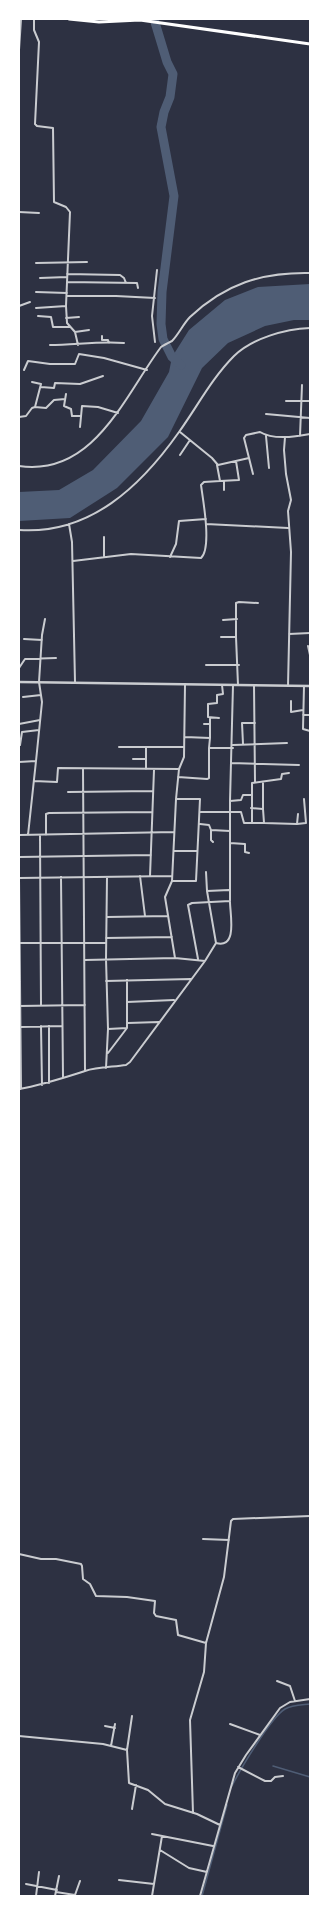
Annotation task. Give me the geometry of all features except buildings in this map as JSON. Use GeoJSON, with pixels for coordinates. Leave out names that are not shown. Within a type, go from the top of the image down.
{"type":"FeatureCollection","features":[{"type":"Feature","properties":{"kind":"main road"},"geometry":{"type":"LineString","coordinates":[[69,19],[99,22],[140,19],[310,44]]}},
{"type":"Feature","properties":{"kind":"street"},"geometry":{"type":"LineString","coordinates":[[19,50],[21,19]]}},
{"type":"Feature","properties":{"kind":"street"},"geometry":{"type":"LineString","coordinates":[[34,19],[34,30],[39,42],[35,124],[37,126],[53,128],[54,201],[56,204],[66,207],[70,212],[66,318],[67,322],[75,332],[78,345]]}},
{"type":"Feature","properties":{"kind":"street"},"geometry":{"type":"LineString","coordinates":[[19,212],[39,213]]}},
{"type":"Feature","properties":{"kind":"street"},"geometry":{"type":"LineString","coordinates":[[36,263],[87,262]]}},
{"type":"Feature","properties":{"kind":"street"},"geometry":{"type":"LineString","coordinates":[[155,342],[152,320],[157,270]]}},
{"type":"Feature","properties":{"kind":"street"},"geometry":{"type":"LineString","coordinates":[[19,466],[34,467],[61,462],[93,442],[118,413],[164,345],[171,341],[190,318],[217,296],[233,286],[260,277],[288,273],[310,273]]}},
{"type":"Feature","properties":{"kind":"street"},"geometry":{"type":"LineString","coordinates":[[40,278],[67,275],[120,275],[124,278],[126,283]]}},
{"type":"Feature","properties":{"kind":"street"},"geometry":{"type":"LineString","coordinates":[[67,282],[136,282],[138,288]]}},
{"type":"Feature","properties":{"kind":"street"},"geometry":{"type":"LineString","coordinates":[[36,292],[67,293]]}},
{"type":"Feature","properties":{"kind":"street"},"geometry":{"type":"LineString","coordinates":[[67,296],[155,298]]}},
{"type":"Feature","properties":{"kind":"street"},"geometry":{"type":"LineString","coordinates":[[19,306],[30,302]]}},
{"type":"Feature","properties":{"kind":"street"},"geometry":{"type":"LineString","coordinates":[[36,308],[66,306]]}},
{"type":"Feature","properties":{"kind":"street"},"geometry":{"type":"LineString","coordinates":[[38,316],[51,316],[53,327],[71,327]]}},
{"type":"Feature","properties":{"kind":"street"},"geometry":{"type":"LineString","coordinates":[[66,318],[79,317]]}},
{"type":"Feature","properties":{"kind":"street"},"geometry":{"type":"LineString","coordinates":[[19,530],[39,529],[69,524],[94,515],[116,500],[149,470],[180,432],[220,372],[234,356],[265,338],[290,330],[310,328]]}},
{"type":"Feature","properties":{"kind":"street"},"geometry":{"type":"LineString","coordinates":[[75,332],[89,330]]}},
{"type":"Feature","properties":{"kind":"street"},"geometry":{"type":"LineString","coordinates":[[102,336],[102,340],[108,340],[109,343]]}},
{"type":"Feature","properties":{"kind":"street"},"geometry":{"type":"LineString","coordinates":[[50,344],[78,345],[94,342],[124,343]]}},
{"type":"Feature","properties":{"kind":"street"},"geometry":{"type":"LineString","coordinates":[[24,370],[28,361],[50,364],[75,364],[79,354],[104,358],[147,370]]}},
{"type":"Feature","properties":{"kind":"street"},"geometry":{"type":"LineString","coordinates":[[32,382],[41,384],[41,387],[54,388],[55,383],[59,382],[80,384],[103,376]]}},
{"type":"Feature","properties":{"kind":"street"},"geometry":{"type":"LineString","coordinates":[[300,436],[302,385]]}},
{"type":"Feature","properties":{"kind":"street"},"geometry":{"type":"LineString","coordinates":[[35,407],[41,387]]}},
{"type":"Feature","properties":{"kind":"street"},"geometry":{"type":"LineString","coordinates":[[66,394],[64,406],[71,409],[72,416],[81,416]]}},
{"type":"Feature","properties":{"kind":"street"},"geometry":{"type":"LineString","coordinates":[[19,417],[26,416],[31,409],[35,407],[46,408],[54,400],[65,399]]}},
{"type":"Feature","properties":{"kind":"street"},"geometry":{"type":"LineString","coordinates":[[286,401],[310,401]]}},
{"type":"Feature","properties":{"kind":"street"},"geometry":{"type":"LineString","coordinates":[[80,427],[83,405],[118,413]]}},
{"type":"Feature","properties":{"kind":"street"},"geometry":{"type":"LineString","coordinates":[[266,414],[310,418]]}},
{"type":"Feature","properties":{"kind":"street"},"geometry":{"type":"LineString","coordinates":[[180,432],[212,458],[217,465],[220,481]]}},
{"type":"Feature","properties":{"kind":"street"},"geometry":{"type":"LineString","coordinates":[[253,474],[245,436],[260,432],[266,436],[285,437],[310,434]]}},
{"type":"Feature","properties":{"kind":"street"},"geometry":{"type":"LineString","coordinates":[[266,436],[269,468]]}},
{"type":"Feature","properties":{"kind":"street"},"geometry":{"type":"LineString","coordinates":[[285,437],[284,450],[286,480],[291,500],[288,511],[288,528],[291,552],[288,686]]}},
{"type":"Feature","properties":{"kind":"street"},"geometry":{"type":"LineString","coordinates":[[180,454],[190,440]]}},
{"type":"Feature","properties":{"kind":"street"},"geometry":{"type":"LineString","coordinates":[[217,465],[249,458]]}},
{"type":"Feature","properties":{"kind":"street"},"geometry":{"type":"LineString","coordinates":[[73,561],[104,556],[131,554],[201,558],[205,553],[206,524],[201,485],[204,482],[239,480],[236,461]]}},
{"type":"Feature","properties":{"kind":"street"},"geometry":{"type":"LineString","coordinates":[[224,481],[224,490]]}},
{"type":"Feature","properties":{"kind":"street"},"geometry":{"type":"LineString","coordinates":[[170,557],[176,544],[179,521],[206,519]]}},
{"type":"Feature","properties":{"kind":"street"},"geometry":{"type":"LineString","coordinates":[[69,524],[72,537],[73,561],[75,682]]}},
{"type":"Feature","properties":{"kind":"street"},"geometry":{"type":"LineString","coordinates":[[206,524],[288,528]]}},
{"type":"Feature","properties":{"kind":"street"},"geometry":{"type":"LineString","coordinates":[[104,537],[104,556]]}},
{"type":"Feature","properties":{"kind":"street"},"geometry":{"type":"LineString","coordinates":[[238,685],[239,666],[236,637],[237,602],[258,603]]}},
{"type":"Feature","properties":{"kind":"street"},"geometry":{"type":"LineString","coordinates":[[28,835],[36,761],[36,746],[40,720],[41,695],[39,682],[45,619]]}},
{"type":"Feature","properties":{"kind":"street"},"geometry":{"type":"LineString","coordinates":[[223,620],[237,619]]}},
{"type":"Feature","properties":{"kind":"street"},"geometry":{"type":"LineString","coordinates":[[289,634],[310,633]]}},
{"type":"Feature","properties":{"kind":"street"},"geometry":{"type":"LineString","coordinates":[[221,637],[236,637]]}},
{"type":"Feature","properties":{"kind":"street"},"geometry":{"type":"LineString","coordinates":[[24,639],[42,640]]}},
{"type":"Feature","properties":{"kind":"street"},"geometry":{"type":"LineString","coordinates":[[308,646],[310,655]]}},
{"type":"Feature","properties":{"kind":"street"},"geometry":{"type":"LineString","coordinates":[[19,668],[25,659],[56,658]]}},
{"type":"Feature","properties":{"kind":"street"},"geometry":{"type":"LineString","coordinates":[[206,665],[239,666]]}},
{"type":"Feature","properties":{"kind":"street"},"geometry":{"type":"LineString","coordinates":[[19,682],[310,686]]}},
{"type":"Feature","properties":{"kind":"street"},"geometry":{"type":"LineString","coordinates":[[175,958],[165,895],[172,881],[176,799],[179,769],[183,761],[184,747],[185,684]]}},
{"type":"Feature","properties":{"kind":"street"},"geometry":{"type":"LineString","coordinates":[[178,777],[209,778],[210,718],[207,717],[208,704],[217,703],[217,695],[222,694],[222,685]]}},
{"type":"Feature","properties":{"kind":"street"},"geometry":{"type":"LineString","coordinates":[[216,943],[226,943],[231,935],[229,890],[233,685]]}},
{"type":"Feature","properties":{"kind":"street"},"geometry":{"type":"LineString","coordinates":[[254,685],[255,782]]}},
{"type":"Feature","properties":{"kind":"street"},"geometry":{"type":"LineString","coordinates":[[304,685],[303,729],[310,731]]}},
{"type":"Feature","properties":{"kind":"street"},"geometry":{"type":"LineString","coordinates":[[23,697],[41,695]]}},
{"type":"Feature","properties":{"kind":"street"},"geometry":{"type":"LineString","coordinates":[[291,701],[291,712],[303,710]]}},
{"type":"Feature","properties":{"kind":"street"},"geometry":{"type":"LineString","coordinates":[[303,715],[310,715]]}},
{"type":"Feature","properties":{"kind":"street"},"geometry":{"type":"LineString","coordinates":[[210,718],[219,718]]}},
{"type":"Feature","properties":{"kind":"street"},"geometry":{"type":"LineString","coordinates":[[19,724],[40,720]]}},
{"type":"Feature","properties":{"kind":"street"},"geometry":{"type":"LineString","coordinates":[[243,744],[242,723],[255,723]]}},
{"type":"Feature","properties":{"kind":"street"},"geometry":{"type":"LineString","coordinates":[[204,724],[210,724]]}},
{"type":"Feature","properties":{"kind":"street"},"geometry":{"type":"LineString","coordinates":[[20,745],[22,732],[39,730]]}},
{"type":"Feature","properties":{"kind":"street"},"geometry":{"type":"LineString","coordinates":[[184,737],[210,738]]}},
{"type":"Feature","properties":{"kind":"street"},"geometry":{"type":"LineString","coordinates":[[209,748],[243,744],[287,743]]}},
{"type":"Feature","properties":{"kind":"street"},"geometry":{"type":"LineString","coordinates":[[119,747],[184,747]]}},
{"type":"Feature","properties":{"kind":"street"},"geometry":{"type":"LineString","coordinates":[[146,748],[146,770]]}},
{"type":"Feature","properties":{"kind":"street"},"geometry":{"type":"LineString","coordinates":[[133,759],[146,759]]}},
{"type":"Feature","properties":{"kind":"street"},"geometry":{"type":"LineString","coordinates":[[19,762],[36,761]]}},
{"type":"Feature","properties":{"kind":"street"},"geometry":{"type":"LineString","coordinates":[[231,763],[299,764]]}},
{"type":"Feature","properties":{"kind":"street"},"geometry":{"type":"LineString","coordinates":[[34,781],[57,782],[58,769],[179,769]]}},
{"type":"Feature","properties":{"kind":"street"},"geometry":{"type":"LineString","coordinates":[[83,769],[85,1071]]}},
{"type":"Feature","properties":{"kind":"street"},"geometry":{"type":"LineString","coordinates":[[150,876],[154,770]]}},
{"type":"Feature","properties":{"kind":"street"},"geometry":{"type":"LineString","coordinates":[[252,823],[251,784],[255,782],[280,779],[282,774],[289,774]]}},
{"type":"Feature","properties":{"kind":"street"},"geometry":{"type":"LineString","coordinates":[[263,782],[264,823]]}},
{"type":"Feature","properties":{"kind":"street"},"geometry":{"type":"LineString","coordinates":[[68,792],[153,791]]}},
{"type":"Feature","properties":{"kind":"street"},"geometry":{"type":"LineString","coordinates":[[230,800],[241,800],[243,795],[251,795]]}},
{"type":"Feature","properties":{"kind":"street"},"geometry":{"type":"LineString","coordinates":[[172,881],[196,881],[201,812],[200,799],[176,799]]}},
{"type":"Feature","properties":{"kind":"street"},"geometry":{"type":"LineString","coordinates":[[201,812],[241,812],[243,822],[252,823],[306,823],[304,799]]}},
{"type":"Feature","properties":{"kind":"street"},"geometry":{"type":"LineString","coordinates":[[251,808],[263,809]]}},
{"type":"Feature","properties":{"kind":"street"},"geometry":{"type":"LineString","coordinates":[[46,835],[46,814],[49,813],[84,811],[152,812]]}},
{"type":"Feature","properties":{"kind":"street"},"geometry":{"type":"LineString","coordinates":[[297,824],[298,814]]}},
{"type":"Feature","properties":{"kind":"street"},"geometry":{"type":"LineString","coordinates":[[200,824],[208,825],[211,830],[211,840],[213,842]]}},
{"type":"Feature","properties":{"kind":"street"},"geometry":{"type":"LineString","coordinates":[[211,830],[230,831]]}},
{"type":"Feature","properties":{"kind":"street"},"geometry":{"type":"LineString","coordinates":[[19,835],[40,836],[174,832]]}},
{"type":"Feature","properties":{"kind":"street"},"geometry":{"type":"LineString","coordinates":[[40,836],[41,1006]]}},
{"type":"Feature","properties":{"kind":"street"},"geometry":{"type":"LineString","coordinates":[[230,843],[244,844],[245,852],[249,853]]}},
{"type":"Feature","properties":{"kind":"street"},"geometry":{"type":"LineString","coordinates":[[174,851],[198,851]]}},
{"type":"Feature","properties":{"kind":"street"},"geometry":{"type":"LineString","coordinates":[[19,857],[151,855]]}},
{"type":"Feature","properties":{"kind":"street"},"geometry":{"type":"LineString","coordinates":[[172,876],[19,878],[20,1089],[42,1085],[85,1071],[128,1064],[205,961],[216,943],[207,891],[206,872]]}},
{"type":"Feature","properties":{"kind":"street"},"geometry":{"type":"LineString","coordinates":[[106,1068],[108,1029],[106,981],[107,876]]}},
{"type":"Feature","properties":{"kind":"street"},"geometry":{"type":"LineString","coordinates":[[140,876],[145,916]]}},
{"type":"Feature","properties":{"kind":"street"},"geometry":{"type":"LineString","coordinates":[[61,877],[63,1077]]}},
{"type":"Feature","properties":{"kind":"street"},"geometry":{"type":"LineString","coordinates":[[207,891],[229,890]]}},
{"type":"Feature","properties":{"kind":"street"},"geometry":{"type":"LineString","coordinates":[[198,959],[188,905],[192,903],[230,901]]}},
{"type":"Feature","properties":{"kind":"street"},"geometry":{"type":"LineString","coordinates":[[107,917],[168,916]]}},
{"type":"Feature","properties":{"kind":"street"},"geometry":{"type":"LineString","coordinates":[[106,938],[172,937]]}},
{"type":"Feature","properties":{"kind":"street"},"geometry":{"type":"LineString","coordinates":[[19,943],[106,943]]}},
{"type":"Feature","properties":{"kind":"street"},"geometry":{"type":"LineString","coordinates":[[84,960],[175,958],[198,959],[205,961]]}},
{"type":"Feature","properties":{"kind":"street"},"geometry":{"type":"LineString","coordinates":[[106,981],[191,979]]}},
{"type":"Feature","properties":{"kind":"street"},"geometry":{"type":"LineString","coordinates":[[107,1054],[127,1028],[127,980]]}},
{"type":"Feature","properties":{"kind":"street"},"geometry":{"type":"LineString","coordinates":[[128,1002],[175,1000]]}},
{"type":"Feature","properties":{"kind":"street"},"geometry":{"type":"LineString","coordinates":[[19,1006],[85,1005]]}},
{"type":"Feature","properties":{"kind":"street"},"geometry":{"type":"LineString","coordinates":[[128,1023],[159,1022]]}},
{"type":"Feature","properties":{"kind":"street"},"geometry":{"type":"LineString","coordinates":[[41,1026],[42,1085]]}},
{"type":"Feature","properties":{"kind":"street"},"geometry":{"type":"LineString","coordinates":[[49,1026],[49,1083]]}},
{"type":"Feature","properties":{"kind":"street"},"geometry":{"type":"LineString","coordinates":[[20,1027],[62,1026]]}},
{"type":"Feature","properties":{"kind":"street"},"geometry":{"type":"LineString","coordinates":[[108,1029],[127,1028]]}},
{"type":"Feature","properties":{"kind":"street"},"geometry":{"type":"LineString","coordinates":[[192,1813],[190,1720],[204,1672],[206,1643],[224,1577],[229,1540],[234,1519],[310,1516]]}},
{"type":"Feature","properties":{"kind":"street"},"geometry":{"type":"LineString","coordinates":[[203,1539],[229,1540]]}},
{"type":"Feature","properties":{"kind":"street"},"geometry":{"type":"LineString","coordinates":[[19,1554],[41,1559],[56,1559],[80,1564],[82,1566],[83,1579],[90,1584],[96,1596],[127,1597],[154,1601],[155,1615],[176,1620],[178,1635],[206,1643]]}},
{"type":"Feature","properties":{"kind":"street"},"geometry":{"type":"LineString","coordinates":[[278,1680],[290,1686],[295,1701]]}},
{"type":"Feature","properties":{"kind":"street"},"geometry":{"type":"LineString","coordinates":[[200,1896],[230,1786],[239,1767],[280,1708],[295,1701],[310,1699]]}},
{"type":"Feature","properties":{"kind":"street"},"geometry":{"type":"LineString","coordinates":[[132,1716],[128,1750],[128,1781],[148,1790],[165,1804],[192,1813],[220,1825]]}},
{"type":"Feature","properties":{"kind":"street"},"geometry":{"type":"LineString","coordinates":[[111,1746],[115,1724]]}},
{"type":"Feature","properties":{"kind":"street"},"geometry":{"type":"LineString","coordinates":[[230,1724],[260,1735]]}},
{"type":"Feature","properties":{"kind":"street"},"geometry":{"type":"LineString","coordinates":[[105,1726],[115,1728]]}},
{"type":"Feature","properties":{"kind":"street"},"geometry":{"type":"LineString","coordinates":[[19,1736],[111,1746],[128,1750]]}},
{"type":"Feature","properties":{"kind":"street"},"geometry":{"type":"LineString","coordinates":[[239,1767],[269,1782],[275,1777],[283,1776]]}},
{"type":"Feature","properties":{"kind":"street"},"geometry":{"type":"LineString","coordinates":[[132,1808],[136,1785]]}},
{"type":"Feature","properties":{"kind":"street"},"geometry":{"type":"LineString","coordinates":[[152,1834],[214,1846]]}},
{"type":"Feature","properties":{"kind":"street"},"geometry":{"type":"LineString","coordinates":[[152,1896],[162,1836]]}},
{"type":"Feature","properties":{"kind":"street"},"geometry":{"type":"LineString","coordinates":[[160,1850],[189,1868],[207,1872]]}},
{"type":"Feature","properties":{"kind":"street"},"geometry":{"type":"LineString","coordinates":[[36,1896],[39,1872]]}},
{"type":"Feature","properties":{"kind":"street"},"geometry":{"type":"LineString","coordinates":[[56,1896],[59,1876]]}},
{"type":"Feature","properties":{"kind":"street"},"geometry":{"type":"LineString","coordinates":[[119,1880],[154,1884]]}},
{"type":"Feature","properties":{"kind":"street"},"geometry":{"type":"LineString","coordinates":[[26,1884],[75,1895],[80,1881]]}},
{"type":"Feature","properties":{"kind":"water"},"geometry":{"type":"Polygon","coordinates":[[[310,284],[310,320],[294,320],[265,326],[228,343],[202,368],[168,437],[117,488],[70,518],[19,521],[19,492],[59,490],[93,470],[141,421],[169,372],[172,357],[189,330],[225,300],[258,287],[310,284]]]}},
{"type":"Feature","properties":{"kind":"waterway"},"geometry":{"type":"LineString","coordinates":[[154,19],[167,62],[173,74],[170,97],[164,112],[161,127],[174,196],[162,292],[161,324],[163,339],[172,357],[181,365]]}},
{"type":"Feature","properties":{"kind":"waterway"},"geometry":{"type":"LineString","coordinates":[[232,1786],[256,1744],[279,1714],[285,1709],[297,1705],[310,1704]]}},
{"type":"Feature","properties":{"kind":"waterway"},"geometry":{"type":"LineString","coordinates":[[273,1766],[310,1777]]}},
{"type":"Feature","properties":{"kind":"waterway"},"geometry":{"type":"LineString","coordinates":[[202,1896],[227,1805]]}}]}
